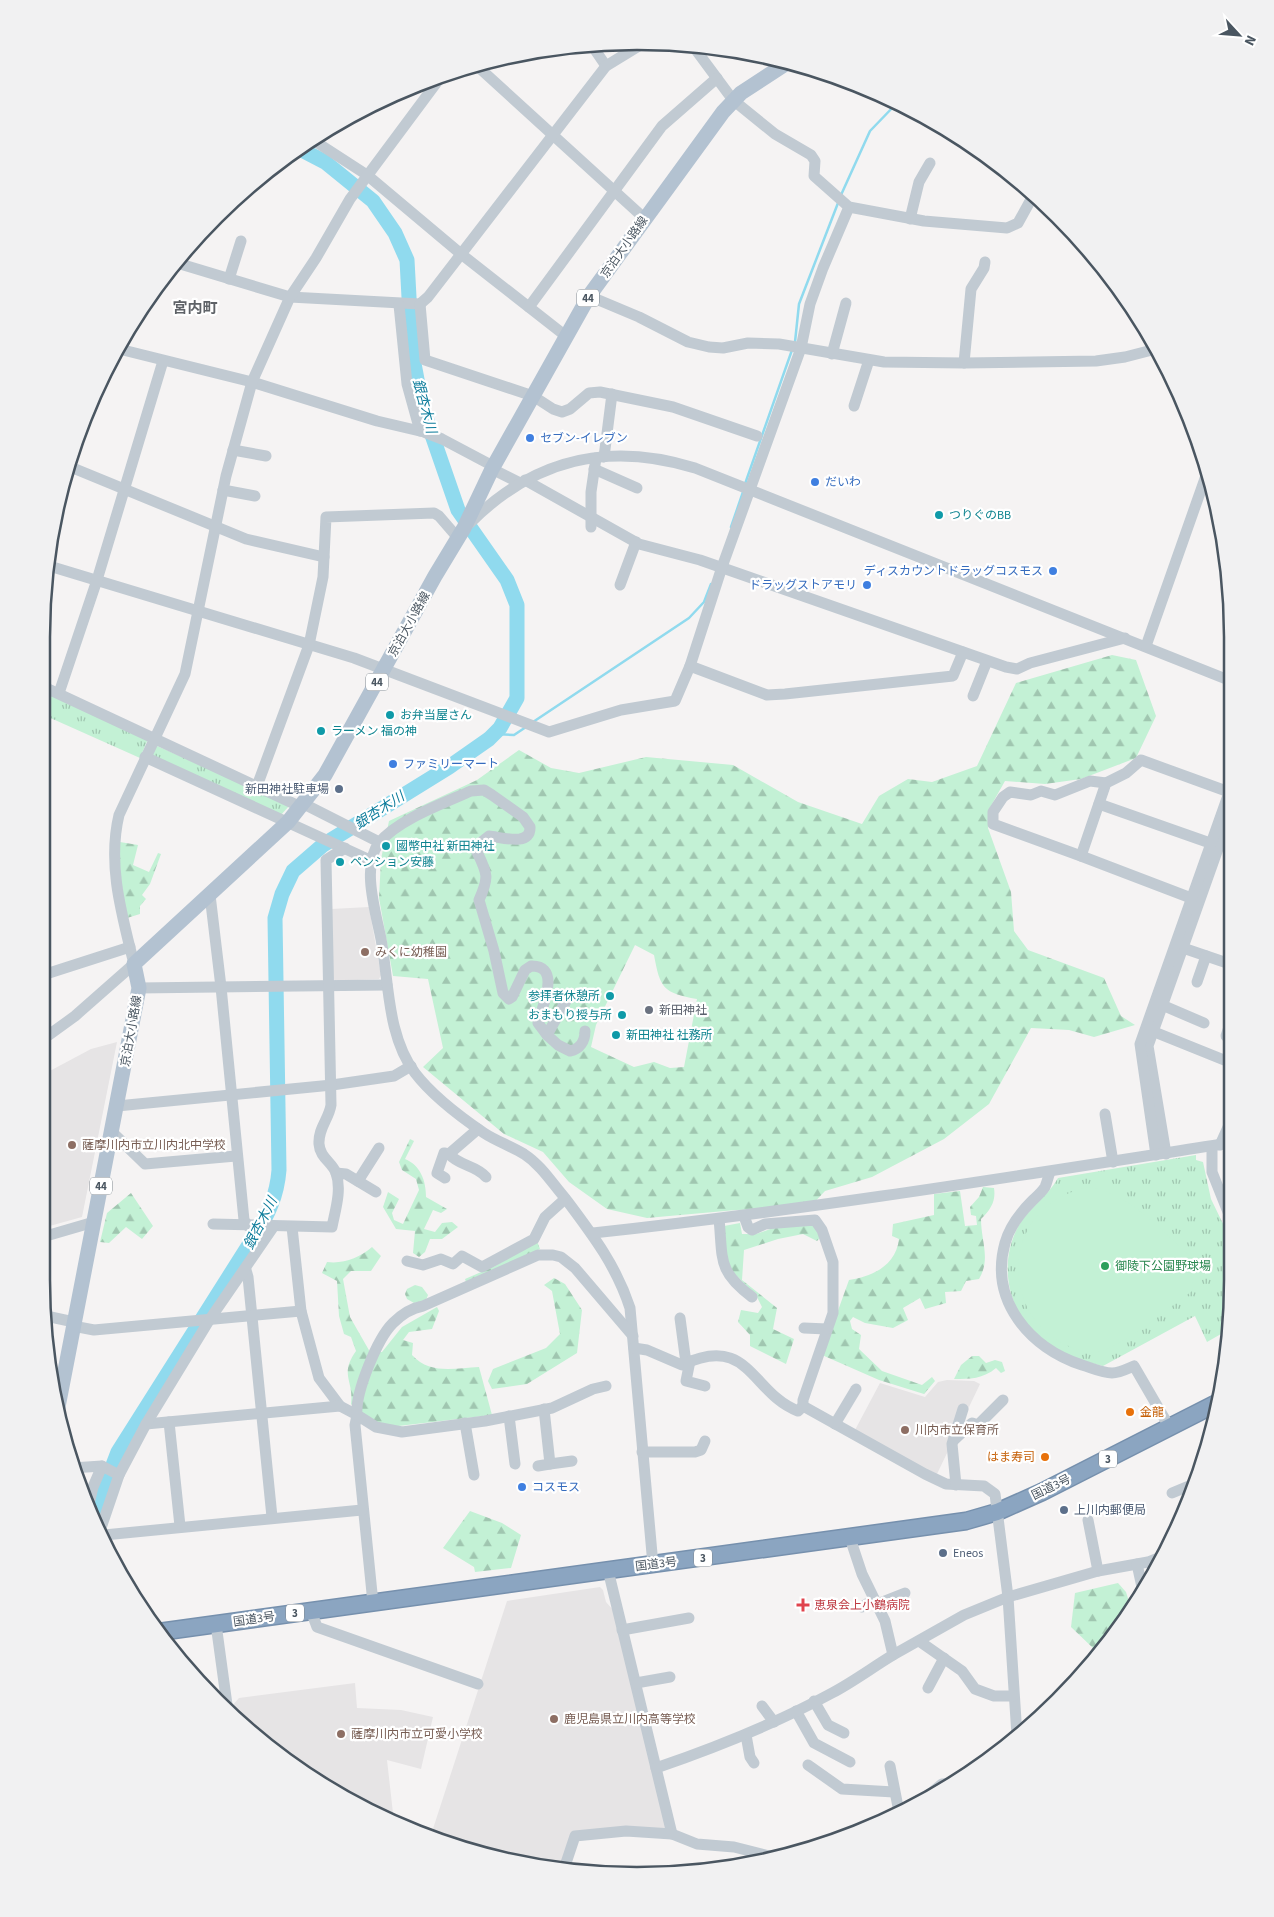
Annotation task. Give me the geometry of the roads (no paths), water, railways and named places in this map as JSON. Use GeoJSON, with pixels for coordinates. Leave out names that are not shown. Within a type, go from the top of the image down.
{"type":"FeatureCollection","features":[{"type":"Feature","properties":{"kind":"highway","name":"国道3号"},"geometry":{"type":"LineString","coordinates":[[167,1631],[966,1522],[997,1512],[1210,1407]]}},
{"type":"Feature","properties":{"kind":"main road","name":"京泊大小路線"},"geometry":{"type":"LineString","coordinates":[[60,1392],[139,988],[134,964],[288,822],[325,775],[466,526],[493,467],[590,296],[644,218],[733,100],[780,68]]}},
{"type":"Feature","properties":{"kind":"street"},"geometry":{"type":"LineString","coordinates":[[632,50],[606,66],[461,254],[420,304],[425,360],[533,396],[553,410],[562,412],[589,393],[600,392],[673,407],[758,436]]}},
{"type":"Feature","properties":{"kind":"street"},"geometry":{"type":"LineString","coordinates":[[596,51],[606,66]]}},
{"type":"Feature","properties":{"kind":"street"},"geometry":{"type":"LineString","coordinates":[[698,53],[733,100],[775,134],[811,155],[815,161],[814,176],[848,207],[910,219],[1007,228],[1018,223],[1030,201]]}},
{"type":"Feature","properties":{"kind":"street"},"geometry":{"type":"LineString","coordinates":[[483,71],[644,218]]}},
{"type":"Feature","properties":{"kind":"street"},"geometry":{"type":"LineString","coordinates":[[529,307],[662,126],[716,78]]}},
{"type":"Feature","properties":{"kind":"street"},"geometry":{"type":"LineString","coordinates":[[50,1034],[75,1016],[134,964],[115,881],[114,834],[119,815],[185,674],[223,490],[252,382],[290,297],[350,199],[433,87]]}},
{"type":"Feature","properties":{"kind":"street"},"geometry":{"type":"LineString","coordinates":[[319,144],[367,175],[461,254],[566,337]]}},
{"type":"Feature","properties":{"kind":"street"},"geometry":{"type":"LineString","coordinates":[[910,219],[919,182],[930,163]]}},
{"type":"Feature","properties":{"kind":"street"},"geometry":{"type":"LineString","coordinates":[[54,567],[198,610],[384,669],[500,714],[554,731],[621,710],[675,701],[690,666],[717,565],[801,348],[810,304],[848,207]]}},
{"type":"Feature","properties":{"kind":"street"},"geometry":{"type":"LineString","coordinates":[[229,278],[241,241]]}},
{"type":"Feature","properties":{"kind":"street"},"geometry":{"type":"LineString","coordinates":[[964,362],[971,289],[984,268],[985,262]]}},
{"type":"Feature","properties":{"kind":"street"},"geometry":{"type":"LineString","coordinates":[[184,265],[290,297],[399,305],[420,304]]}},
{"type":"Feature","properties":{"kind":"street"},"geometry":{"type":"LineString","coordinates":[[590,296],[695,344],[723,348],[748,342],[789,346],[884,362],[1096,361],[1125,357],[1149,351]]}},
{"type":"Feature","properties":{"kind":"street"},"geometry":{"type":"LineString","coordinates":[[832,354],[846,303]]}},
{"type":"Feature","properties":{"kind":"street"},"geometry":{"type":"LineString","coordinates":[[399,305],[407,384],[422,432]]}},
{"type":"Feature","properties":{"kind":"street"},"geometry":{"type":"LineString","coordinates":[[125,351],[252,382],[442,439],[493,467],[589,514],[636,542],[717,565],[988,661],[1017,669],[1030,663],[1125,638]]}},
{"type":"Feature","properties":{"kind":"street"},"geometry":{"type":"LineString","coordinates":[[854,406],[869,360]]}},
{"type":"Feature","properties":{"kind":"street"},"geometry":{"type":"LineString","coordinates":[[59,693],[97,580],[163,361]]}},
{"type":"Feature","properties":{"kind":"street"},"geometry":{"type":"LineString","coordinates":[[591,527],[589,514],[612,394]]}},
{"type":"Feature","properties":{"kind":"street"},"geometry":{"type":"LineString","coordinates":[[233,450],[266,456]]}},
{"type":"Feature","properties":{"kind":"street"},"geometry":{"type":"LineString","coordinates":[[257,786],[309,645],[323,577],[326,517],[434,513],[466,526],[489,504],[523,482],[557,466],[643,455],[669,460],[746,488],[1224,678]]}},
{"type":"Feature","properties":{"kind":"street"},"geometry":{"type":"LineString","coordinates":[[598,461],[637,488]]}},
{"type":"Feature","properties":{"kind":"street"},"geometry":{"type":"LineString","coordinates":[[75,469],[246,539],[324,558]]}},
{"type":"Feature","properties":{"kind":"street"},"geometry":{"type":"LineString","coordinates":[[1146,646],[1203,483]]}},
{"type":"Feature","properties":{"kind":"street"},"geometry":{"type":"LineString","coordinates":[[223,490],[255,496]]}},
{"type":"Feature","properties":{"kind":"street"},"geometry":{"type":"LineString","coordinates":[[620,585],[636,542]]}},
{"type":"Feature","properties":{"kind":"street"},"geometry":{"type":"LineString","coordinates":[[690,666],[767,695],[954,676],[963,652]]}},
{"type":"Feature","properties":{"kind":"street"},"geometry":{"type":"LineString","coordinates":[[973,696],[988,661]]}},
{"type":"Feature","properties":{"kind":"street"},"geometry":{"type":"LineString","coordinates":[[50,690],[379,842]]}},
{"type":"Feature","properties":{"kind":"street"},"geometry":{"type":"LineString","coordinates":[[145,757],[372,861]]}},
{"type":"Feature","properties":{"kind":"street"},"geometry":{"type":"LineString","coordinates":[[1191,898],[993,824],[993,812],[1003,797],[1010,792],[1031,795],[1041,791],[1055,795],[1090,781],[1106,783],[1126,773],[1141,760],[1224,787]]}},
{"type":"Feature","properties":{"kind":"street"},"geometry":{"type":"LineString","coordinates":[[1081,856],[1106,783]]}},
{"type":"Feature","properties":{"kind":"street"},"geometry":{"type":"LineString","coordinates":[[585,1030],[582,1042],[577,1050],[570,1051],[558,1045],[547,1035],[538,1023],[548,986],[548,976],[544,970],[536,966],[531,966],[526,970],[512,997],[509,999],[503,993],[494,951],[479,900],[486,884],[487,872],[477,852],[479,844],[489,836],[521,840],[530,833],[529,822],[492,795],[478,790],[435,807],[397,828],[379,842],[372,861],[372,901],[399,1039],[411,1066],[429,1087],[478,1129],[525,1154],[545,1173],[593,1233],[622,1283],[630,1308],[653,1565]]}},
{"type":"Feature","properties":{"kind":"street"},"geometry":{"type":"LineString","coordinates":[[1099,804],[1210,844]]}},
{"type":"Feature","properties":{"kind":"street"},"geometry":{"type":"LineString","coordinates":[[1161,1154],[1140,1044],[1224,806]]}},
{"type":"Feature","properties":{"kind":"street"},"geometry":{"type":"LineString","coordinates":[[1161,1154],[1148,1046],[1224,832]]}},
{"type":"Feature","properties":{"kind":"street"},"geometry":{"type":"LineString","coordinates":[[213,1224],[332,1227],[338,1201],[336,1173],[320,1152],[318,1142],[320,1130],[330,1113],[332,1085],[326,860],[344,848]]}},
{"type":"Feature","properties":{"kind":"street"},"geometry":{"type":"LineString","coordinates":[[210,895],[221,987],[236,1156],[244,1220],[251,1226]]}},
{"type":"Feature","properties":{"kind":"street"},"geometry":{"type":"LineString","coordinates":[[50,973],[130,947]]}},
{"type":"Feature","properties":{"kind":"street"},"geometry":{"type":"LineString","coordinates":[[1183,948],[1224,962]]}},
{"type":"Feature","properties":{"kind":"street"},"geometry":{"type":"LineString","coordinates":[[1197,982],[1206,956]]}},
{"type":"Feature","properties":{"kind":"street"},"geometry":{"type":"LineString","coordinates":[[139,988],[387,985]]}},
{"type":"Feature","properties":{"kind":"street"},"geometry":{"type":"LineString","coordinates":[[547,1035],[566,1001]]}},
{"type":"Feature","properties":{"kind":"street"},"geometry":{"type":"LineString","coordinates":[[1162,1005],[1204,1023]]}},
{"type":"Feature","properties":{"kind":"street"},"geometry":{"type":"LineString","coordinates":[[1152,1031],[1224,1060]]}},
{"type":"Feature","properties":{"kind":"street"},"geometry":{"type":"LineString","coordinates":[[117,1106],[285,1088],[332,1085],[394,1076],[411,1066]]}},
{"type":"Feature","properties":{"kind":"street"},"geometry":{"type":"LineString","coordinates":[[1105,1114],[1113,1162]]}},
{"type":"Feature","properties":{"kind":"street"},"geometry":{"type":"LineString","coordinates":[[445,1178],[437,1173],[444,1153],[449,1154],[478,1129]]}},
{"type":"Feature","properties":{"kind":"street"},"geometry":{"type":"LineString","coordinates":[[112,1132],[145,1164],[236,1156]]}},
{"type":"Feature","properties":{"kind":"street"},"geometry":{"type":"LineString","coordinates":[[593,1233],[744,1216],[1050,1172],[1220,1145],[1212,1172],[1224,1202]]}},
{"type":"Feature","properties":{"kind":"street"},"geometry":{"type":"LineString","coordinates":[[358,1181],[379,1148]]}},
{"type":"Feature","properties":{"kind":"street"},"geometry":{"type":"LineString","coordinates":[[449,1154],[454,1160],[478,1168],[486,1177]]}},
{"type":"Feature","properties":{"kind":"street"},"geometry":{"type":"LineString","coordinates":[[1050,1172],[1045,1188],[1030,1203],[1014,1225],[1005,1242],[1002,1263],[1008,1304],[1019,1324],[1030,1336],[1060,1357],[1113,1373],[1134,1366],[1170,1428]]}},
{"type":"Feature","properties":{"kind":"street"},"geometry":{"type":"LineString","coordinates":[[336,1173],[346,1174],[376,1192]]}},
{"type":"Feature","properties":{"kind":"street"},"geometry":{"type":"LineString","coordinates":[[406,1261],[423,1265],[441,1259],[453,1264],[462,1256],[482,1267],[534,1239],[545,1217],[565,1199]]}},
{"type":"Feature","properties":{"kind":"street"},"geometry":{"type":"LineString","coordinates":[[634,1348],[647,1350],[682,1365],[688,1362],[716,1357],[732,1358],[744,1364],[786,1406],[798,1411],[803,1406],[803,1400],[833,1313],[833,1262],[820,1225],[814,1220],[764,1224],[752,1230],[748,1227],[744,1216]]}},
{"type":"Feature","properties":{"kind":"street"},"geometry":{"type":"LineString","coordinates":[[719,1219],[723,1267],[735,1284],[752,1297]]}},
{"type":"Feature","properties":{"kind":"street"},"geometry":{"type":"LineString","coordinates":[[50,1235],[94,1222]]}},
{"type":"Feature","properties":{"kind":"street"},"geometry":{"type":"LineString","coordinates":[[103,1522],[118,1474],[146,1424],[207,1319],[246,1270],[272,1226]]}},
{"type":"Feature","properties":{"kind":"street"},"geometry":{"type":"LineString","coordinates":[[292,1227],[301,1311],[319,1378],[340,1406],[376,1427],[402,1432],[509,1416],[544,1409],[606,1386]]}},
{"type":"Feature","properties":{"kind":"street"},"geometry":{"type":"LineString","coordinates":[[373,1603],[362,1510],[355,1425],[357,1415],[356,1403],[360,1386],[383,1339],[394,1322],[414,1308],[423,1306],[538,1255],[561,1257],[575,1268],[633,1336]]}},
{"type":"Feature","properties":{"kind":"street"},"geometry":{"type":"LineString","coordinates":[[246,1270],[272,1517]]}},
{"type":"Feature","properties":{"kind":"street"},"geometry":{"type":"LineString","coordinates":[[51,1317],[94,1330],[301,1311]]}},
{"type":"Feature","properties":{"kind":"street"},"geometry":{"type":"LineString","coordinates":[[680,1318],[688,1362],[686,1381],[705,1386]]}},
{"type":"Feature","properties":{"kind":"street"},"geometry":{"type":"LineString","coordinates":[[804,1328],[827,1329]]}},
{"type":"Feature","properties":{"kind":"street"},"geometry":{"type":"LineString","coordinates":[[835,1424],[856,1389]]}},
{"type":"Feature","properties":{"kind":"street"},"geometry":{"type":"LineString","coordinates":[[953,1442],[972,1422],[978,1425],[1003,1400]]}},
{"type":"Feature","properties":{"kind":"street"},"geometry":{"type":"LineString","coordinates":[[146,1424],[340,1406]]}},
{"type":"Feature","properties":{"kind":"street"},"geometry":{"type":"LineString","coordinates":[[803,1406],[946,1484],[976,1484],[993,1490],[1008,1597],[1016,1728]]}},
{"type":"Feature","properties":{"kind":"street"},"geometry":{"type":"LineString","coordinates":[[544,1409],[550,1464]]}},
{"type":"Feature","properties":{"kind":"street"},"geometry":{"type":"LineString","coordinates":[[956,1485],[953,1442],[963,1409]]}},
{"type":"Feature","properties":{"kind":"street"},"geometry":{"type":"LineString","coordinates":[[509,1416],[515,1464]]}},
{"type":"Feature","properties":{"kind":"street"},"geometry":{"type":"LineString","coordinates":[[169,1422],[180,1526]]}},
{"type":"Feature","properties":{"kind":"street"},"geometry":{"type":"LineString","coordinates":[[465,1423],[474,1476]]}},
{"type":"Feature","properties":{"kind":"street"},"geometry":{"type":"LineString","coordinates":[[642,1452],[695,1452],[701,1450],[705,1441]]}},
{"type":"Feature","properties":{"kind":"street"},"geometry":{"type":"LineString","coordinates":[[538,1466],[572,1461]]}},
{"type":"Feature","properties":{"kind":"street"},"geometry":{"type":"LineString","coordinates":[[954,1464],[976,1484]]}},
{"type":"Feature","properties":{"kind":"street"},"geometry":{"type":"LineString","coordinates":[[81,1468],[103,1467],[118,1474]]}},
{"type":"Feature","properties":{"kind":"street"},"geometry":{"type":"LineString","coordinates":[[91,1495],[103,1467]]}},
{"type":"Feature","properties":{"kind":"street"},"geometry":{"type":"LineString","coordinates":[[1172,1493],[1186,1487]]}},
{"type":"Feature","properties":{"kind":"street"},"geometry":{"type":"LineString","coordinates":[[108,1534],[272,1517],[362,1510]]}},
{"type":"Feature","properties":{"kind":"street"},"geometry":{"type":"LineString","coordinates":[[1088,1520],[1098,1571]]}},
{"type":"Feature","properties":{"kind":"street"},"geometry":{"type":"LineString","coordinates":[[850,1538],[885,1621],[893,1655]]}},
{"type":"Feature","properties":{"kind":"street"},"geometry":{"type":"LineString","coordinates":[[656,1768],[718,1747],[774,1722],[832,1693],[893,1655],[964,1615],[1008,1597],[1098,1571],[1153,1559]]}},
{"type":"Feature","properties":{"kind":"street"},"geometry":{"type":"LineString","coordinates":[[1137,1564],[1141,1581]]}},
{"type":"Feature","properties":{"kind":"street"},"geometry":{"type":"LineString","coordinates":[[608,1570],[672,1834]]}},
{"type":"Feature","properties":{"kind":"street"},"geometry":{"type":"LineString","coordinates":[[862,1607],[865,1603],[905,1593]]}},
{"type":"Feature","properties":{"kind":"street"},"geometry":{"type":"LineString","coordinates":[[311,1611],[317,1627],[478,1684]]}},
{"type":"Feature","properties":{"kind":"street"},"geometry":{"type":"LineString","coordinates":[[622,1630],[688,1618]]}},
{"type":"Feature","properties":{"kind":"street"},"geometry":{"type":"LineString","coordinates":[[216,1624],[226,1699]]}},
{"type":"Feature","properties":{"kind":"street"},"geometry":{"type":"LineString","coordinates":[[919,1640],[962,1672],[975,1689],[994,1696],[1013,1696]]}},
{"type":"Feature","properties":{"kind":"street"},"geometry":{"type":"LineString","coordinates":[[928,1688],[944,1658]]}},
{"type":"Feature","properties":{"kind":"street"},"geometry":{"type":"LineString","coordinates":[[636,1683],[670,1677]]}},
{"type":"Feature","properties":{"kind":"street"},"geometry":{"type":"LineString","coordinates":[[814,1701],[828,1724],[844,1733]]}},
{"type":"Feature","properties":{"kind":"street"},"geometry":{"type":"LineString","coordinates":[[762,1706],[774,1722]]}},
{"type":"Feature","properties":{"kind":"street"},"geometry":{"type":"LineString","coordinates":[[796,1711],[814,1743],[850,1762]]}},
{"type":"Feature","properties":{"kind":"street"},"geometry":{"type":"LineString","coordinates":[[746,1735],[750,1757],[754,1763]]}},
{"type":"Feature","properties":{"kind":"street"},"geometry":{"type":"LineString","coordinates":[[808,1765],[842,1790],[894,1792]]}},
{"type":"Feature","properties":{"kind":"street"},"geometry":{"type":"LineString","coordinates":[[890,1766],[897,1806]]}},
{"type":"Feature","properties":{"kind":"street"},"geometry":{"type":"LineString","coordinates":[[566,1863],[575,1836],[626,1831],[672,1834],[697,1844],[734,1848],[760,1854]]}},
{"type":"Feature","properties":{"kind":"waterway"},"geometry":{"type":"LineString","coordinates":[[841,195],[870,131],[892,109]]}},
{"type":"Feature","properties":{"kind":"waterway","name":"銀杏木川"},"geometry":{"type":"LineString","coordinates":[[97,1508],[118,1452],[259,1229],[274,1197],[279,1170],[275,918],[282,894],[293,871],[323,845],[449,767],[489,739],[500,728],[517,698],[517,605],[507,580],[458,510],[422,406],[412,353],[407,260],[395,233],[373,201],[325,162],[306,152]]}},
{"type":"Feature","properties":{"kind":"waterway"},"geometry":{"type":"LineString","coordinates":[[795,342],[799,304],[838,203]]}},
{"type":"Feature","properties":{"kind":"waterway"},"geometry":{"type":"LineString","coordinates":[[745,484],[792,350]]}},
{"type":"Feature","properties":{"kind":"waterway"},"geometry":{"type":"LineString","coordinates":[[731,527],[743,492]]}},
{"type":"Feature","properties":{"kind":"waterway"},"geometry":{"type":"LineString","coordinates":[[533,722],[689,618],[704,602],[711,584]]}},
{"type":"Feature","properties":{"kind":"waterway"},"geometry":{"type":"LineString","coordinates":[[489,739],[495,734],[514,735],[526,727]]}},
{"type":"Feature","properties":{"kind":"place","name":"セブン-イレブン"},"geometry":{"type":"Point","coordinates":[530,438]}},
{"type":"Feature","properties":{"kind":"place","name":"だいわ"},"geometry":{"type":"Point","coordinates":[815,482]}},
{"type":"Feature","properties":{"kind":"place","name":"つりぐのBB"},"geometry":{"type":"Point","coordinates":[939,515]}},
{"type":"Feature","properties":{"kind":"place","name":"ディスカウントドラッグコスモス"},"geometry":{"type":"Point","coordinates":[1053,571]}},
{"type":"Feature","properties":{"kind":"place","name":"ドラッグストアモリ"},"geometry":{"type":"Point","coordinates":[867,585]}},
{"type":"Feature","properties":{"kind":"place","name":"お弁当屋さん"},"geometry":{"type":"Point","coordinates":[390,715]}},
{"type":"Feature","properties":{"kind":"place","name":"ラーメン 福の神"},"geometry":{"type":"Point","coordinates":[321,731]}},
{"type":"Feature","properties":{"kind":"place","name":"ファミリーマート"},"geometry":{"type":"Point","coordinates":[393,764]}},
{"type":"Feature","properties":{"kind":"place","name":"新田神社駐車場"},"geometry":{"type":"Point","coordinates":[339,789]}},
{"type":"Feature","properties":{"kind":"place","name":"國幣中社 新田神社"},"geometry":{"type":"Point","coordinates":[386,846]}},
{"type":"Feature","properties":{"kind":"place","name":"ペンション安藤"},"geometry":{"type":"Point","coordinates":[340,862]}},
{"type":"Feature","properties":{"kind":"place","name":"みくに幼稚園"},"geometry":{"type":"Point","coordinates":[365,952]}},
{"type":"Feature","properties":{"kind":"place","name":"参拝者休憩所"},"geometry":{"type":"Point","coordinates":[610,996]}},
{"type":"Feature","properties":{"kind":"place","name":"新田神社"},"geometry":{"type":"Point","coordinates":[649,1010]}},
{"type":"Feature","properties":{"kind":"place","name":"おまもり授与所"},"geometry":{"type":"Point","coordinates":[622,1015]}},
{"type":"Feature","properties":{"kind":"place","name":"新田神社 社務所"},"geometry":{"type":"Point","coordinates":[616,1035]}},
{"type":"Feature","properties":{"kind":"place","name":"薩摩川内市立川内北中学校"},"geometry":{"type":"Point","coordinates":[72,1145]}},
{"type":"Feature","properties":{"kind":"place","name":"御陵下公園野球場"},"geometry":{"type":"Point","coordinates":[1105,1266]}},
{"type":"Feature","properties":{"kind":"place","name":"金龍"},"geometry":{"type":"Point","coordinates":[1130,1412]}},
{"type":"Feature","properties":{"kind":"place","name":"川内市立保育所"},"geometry":{"type":"Point","coordinates":[905,1430]}},
{"type":"Feature","properties":{"kind":"place","name":"はま寿司"},"geometry":{"type":"Point","coordinates":[1045,1457]}},
{"type":"Feature","properties":{"kind":"place","name":"コスモス"},"geometry":{"type":"Point","coordinates":[522,1487]}},
{"type":"Feature","properties":{"kind":"place","name":"上川内郵便局"},"geometry":{"type":"Point","coordinates":[1064,1510]}},
{"type":"Feature","properties":{"kind":"place","name":"Eneos"},"geometry":{"type":"Point","coordinates":[943,1553]}},
{"type":"Feature","properties":{"kind":"place","name":"恵泉会上小鶴病院"},"geometry":{"type":"Point","coordinates":[803,1605]}},
{"type":"Feature","properties":{"kind":"place","name":"鹿児島県立川内高等学校"},"geometry":{"type":"Point","coordinates":[554,1719]}},
{"type":"Feature","properties":{"kind":"place","name":"薩摩川内市立可愛小学校"},"geometry":{"type":"Point","coordinates":[341,1734]}},
{"type":"Feature","properties":{"kind":"district","name":"宮内町"},"geometry":{"type":"Point","coordinates":[195,308]}}]}
